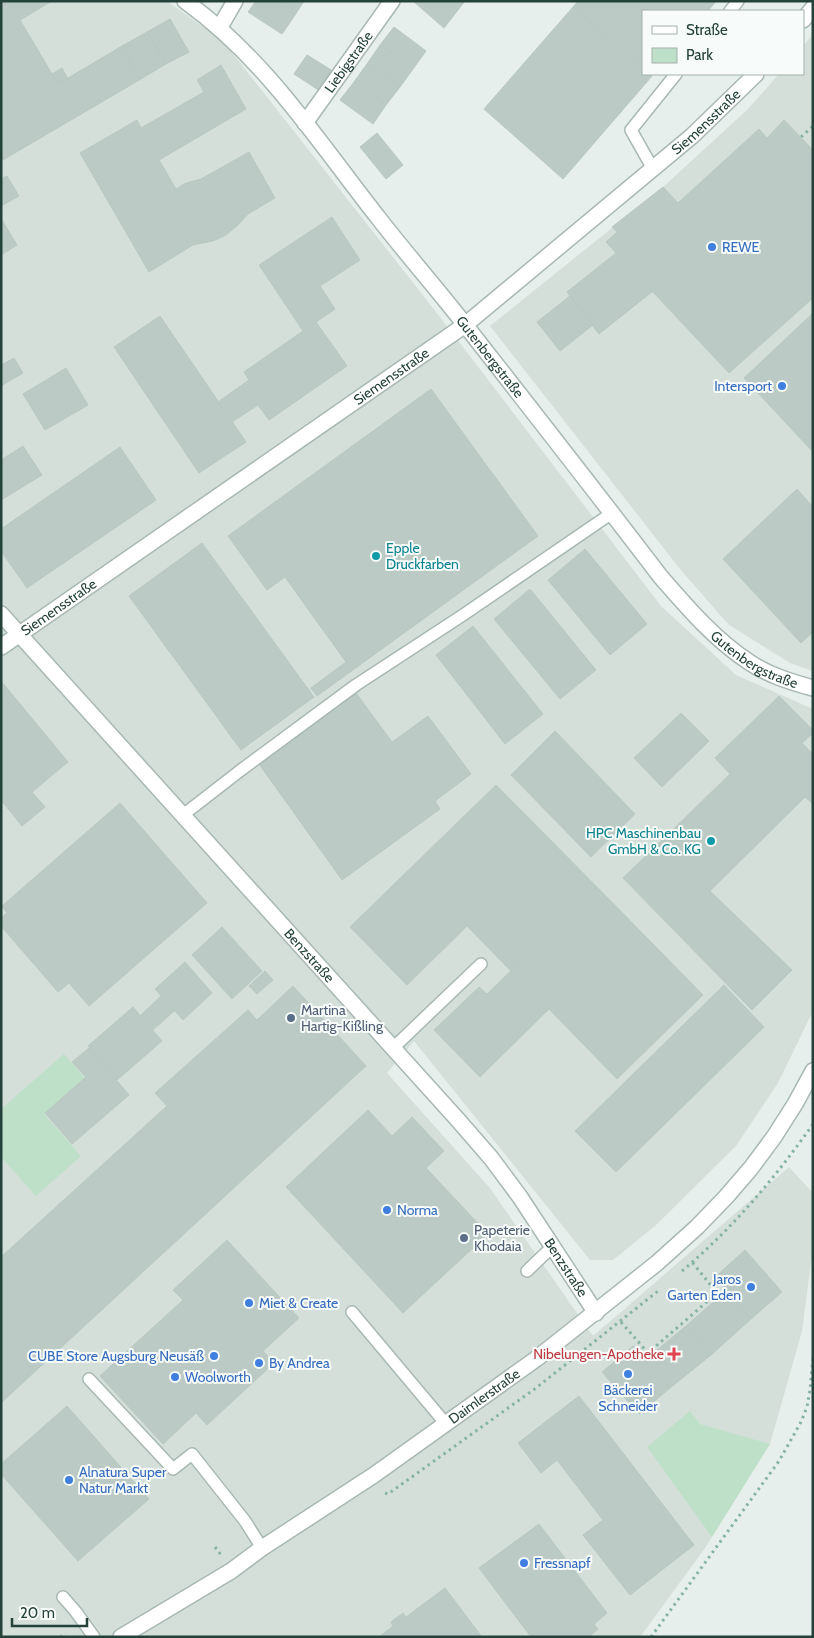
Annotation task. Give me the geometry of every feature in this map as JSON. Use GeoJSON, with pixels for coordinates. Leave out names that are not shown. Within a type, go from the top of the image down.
{"type":"FeatureCollection","features":[{"type":"Feature","properties":{"kind":"street","name":"Gutenbergstraße"},"geometry":{"type":"LineString","coordinates":[[185,1],[220,27],[289,100],[380,220],[465,325],[667,583],[692,612],[718,638],[750,663],[786,680],[813,688]]}},
{"type":"Feature","properties":{"kind":"street"},"geometry":{"type":"LineString","coordinates":[[220,27],[235,1]]}},
{"type":"Feature","properties":{"kind":"street","name":"Liebigstraße"},"geometry":{"type":"LineString","coordinates":[[305,123],[392,1]]}},
{"type":"Feature","properties":{"kind":"street"},"geometry":{"type":"LineString","coordinates":[[804,19],[813,8]]}},
{"type":"Feature","properties":{"kind":"street","name":"Siemensstraße"},"geometry":{"type":"LineString","coordinates":[[1,647],[465,325],[692,136],[755,75]]}},
{"type":"Feature","properties":{"kind":"street","name":"Benzstraße"},"geometry":{"type":"LineString","coordinates":[[1,614],[491,1158],[520,1197],[596,1313]]}},
{"type":"Feature","properties":{"kind":"street","name":"Daimlerstraße"},"geometry":{"type":"LineString","coordinates":[[121,1637],[231,1571],[262,1548],[360,1484],[446,1424],[596,1313],[657,1263],[726,1198],[774,1137],[813,1071]]}},
{"type":"Feature","properties":{"kind":"lane"},"geometry":{"type":"LineString","coordinates":[[653,169],[631,130],[675,75]]}},
{"type":"Feature","properties":{"kind":"lane"},"geometry":{"type":"LineString","coordinates":[[183,815],[356,685],[463,615],[612,513]]}},
{"type":"Feature","properties":{"kind":"lane"},"geometry":{"type":"LineString","coordinates":[[393,1048],[481,964]]}},
{"type":"Feature","properties":{"kind":"lane"},"geometry":{"type":"LineString","coordinates":[[527,1270],[552,1246]]}},
{"type":"Feature","properties":{"kind":"lane"},"geometry":{"type":"LineString","coordinates":[[352,1312],[446,1424]]}},
{"type":"Feature","properties":{"kind":"lane"},"geometry":{"type":"LineString","coordinates":[[89,1379],[173,1469],[192,1454],[245,1521],[262,1548]]}},
{"type":"Feature","properties":{"kind":"lane"},"geometry":{"type":"LineString","coordinates":[[63,1597],[94,1637]]}},
{"type":"Feature","properties":{"kind":"path"},"geometry":{"type":"LineString","coordinates":[[801,137],[813,126]]}},
{"type":"Feature","properties":{"kind":"path"},"geometry":{"type":"LineString","coordinates":[[621,1322],[648,1352],[717,1292],[692,1262]]}},
{"type":"Feature","properties":{"kind":"path"},"geometry":{"type":"LineString","coordinates":[[651,1637],[780,1461],[807,1407],[813,1358]]}},
{"type":"Feature","properties":{"kind":"path"},"geometry":{"type":"LineString","coordinates":[[60,1637],[66,1634]]}},
{"type":"Feature","properties":{"kind":"shaded area"},"geometry":{"type":"Polygon","coordinates":[[[1,1],[167,1],[223,41],[440,317],[661,606],[736,675],[813,709],[813,1011],[778,1083],[736,1146],[655,1226],[613,1260],[590,1260],[414,1041],[387,1073],[489,1187],[593,1336],[789,1167],[813,1193],[813,1248],[802,1331],[770,1444],[705,1548],[640,1637],[1,1637],[1,1]]]}},
{"type":"Feature","properties":{"kind":"shaded area"},"geometry":{"type":"Polygon","coordinates":[[[813,34],[813,671],[790,663],[728,624],[680,569],[490,326],[663,187],[747,110],[778,75],[804,75],[804,45],[813,34]]]}},
{"type":"Feature","properties":{"kind":"green space"},"geometry":{"type":"Polygon","coordinates":[[[64,1054],[85,1078],[44,1114],[81,1156],[36,1196],[1,1157],[1,1109],[64,1054]]]}},
{"type":"Feature","properties":{"kind":"green space"},"geometry":{"type":"Polygon","coordinates":[[[690,1411],[700,1424],[770,1444],[712,1537],[647,1447],[690,1411]]]}},
{"type":"Feature","properties":{"kind":"building"},"geometry":{"type":"Polygon","coordinates":[[[1,1],[52,1],[20,20],[58,84],[122,46],[141,79],[1,161],[1,1]]]}},
{"type":"Feature","properties":{"kind":"building"},"geometry":{"type":"Polygon","coordinates":[[[256,1],[273,1],[295,15],[282,34],[248,12],[256,1]]]}},
{"type":"Feature","properties":{"kind":"building"},"geometry":{"type":"Polygon","coordinates":[[[273,1],[304,1],[295,15],[273,1]]]}},
{"type":"Feature","properties":{"kind":"building"},"geometry":{"type":"Polygon","coordinates":[[[413,1],[447,1],[458,10],[444,28],[413,1]]]}},
{"type":"Feature","properties":{"kind":"building"},"geometry":{"type":"Polygon","coordinates":[[[447,1],[465,1],[458,10],[447,1]]]}},
{"type":"Feature","properties":{"kind":"building"},"geometry":{"type":"Polygon","coordinates":[[[578,1],[716,1],[709,10],[642,10],[642,67],[573,7],[578,1]]]}},
{"type":"Feature","properties":{"kind":"building"},"geometry":{"type":"Polygon","coordinates":[[[573,7],[642,67],[642,75],[652,76],[563,179],[484,109],[573,7]]]}},
{"type":"Feature","properties":{"kind":"building"},"geometry":{"type":"Polygon","coordinates":[[[170,19],[189,52],[166,64],[147,32],[170,19]]]}},
{"type":"Feature","properties":{"kind":"building"},"geometry":{"type":"Polygon","coordinates":[[[394,27],[426,51],[413,69],[380,45],[394,27]]]}},
{"type":"Feature","properties":{"kind":"building"},"geometry":{"type":"Polygon","coordinates":[[[147,32],[166,64],[141,79],[122,46],[147,32]]]}},
{"type":"Feature","properties":{"kind":"building"},"geometry":{"type":"Polygon","coordinates":[[[380,45],[413,69],[400,87],[367,64],[380,45]]]}},
{"type":"Feature","properties":{"kind":"building"},"geometry":{"type":"Polygon","coordinates":[[[307,55],[336,73],[323,93],[294,74],[307,55]]]}},
{"type":"Feature","properties":{"kind":"building"},"geometry":{"type":"Polygon","coordinates":[[[367,64],[400,87],[386,105],[354,82],[367,64]]]}},
{"type":"Feature","properties":{"kind":"building"},"geometry":{"type":"Polygon","coordinates":[[[221,65],[246,109],[159,160],[176,189],[186,183],[201,179],[249,152],[275,198],[248,214],[226,235],[213,241],[193,245],[149,272],[80,153],[137,120],[141,128],[204,92],[197,80],[221,65]]]}},
{"type":"Feature","properties":{"kind":"building"},"geometry":{"type":"Polygon","coordinates":[[[62,68],[68,79],[58,84],[52,74],[62,68]]]}},
{"type":"Feature","properties":{"kind":"building"},"geometry":{"type":"Polygon","coordinates":[[[354,82],[386,105],[373,124],[340,100],[354,82]]]}},
{"type":"Feature","properties":{"kind":"building","name":"REWE"},"geometry":{"type":"Polygon","coordinates":[[[784,120],[813,150],[813,298],[729,373],[606,242],[617,232],[612,227],[663,187],[678,203],[759,129],[767,138],[784,120]]]}},
{"type":"Feature","properties":{"kind":"building"},"geometry":{"type":"Polygon","coordinates":[[[377,133],[403,165],[386,179],[360,147],[377,133]]]}},
{"type":"Feature","properties":{"kind":"building"},"geometry":{"type":"Polygon","coordinates":[[[7,176],[19,196],[1,206],[1,179],[7,176]]]}},
{"type":"Feature","properties":{"kind":"building"},"geometry":{"type":"Polygon","coordinates":[[[332,217],[360,260],[320,286],[335,309],[303,331],[259,265],[332,217]]]}},
{"type":"Feature","properties":{"kind":"building"},"geometry":{"type":"Polygon","coordinates":[[[1,221],[17,245],[1,255],[1,221]]]}},
{"type":"Feature","properties":{"kind":"building"},"geometry":{"type":"Polygon","coordinates":[[[616,253],[653,291],[599,334],[567,292],[616,253]]]}},
{"type":"Feature","properties":{"kind":"building"},"geometry":{"type":"Polygon","coordinates":[[[570,296],[593,325],[560,351],[537,322],[570,296]]]}},
{"type":"Feature","properties":{"kind":"building","name":"Intersport"},"geometry":{"type":"Polygon","coordinates":[[[813,313],[813,452],[744,378],[813,313]]]}},
{"type":"Feature","properties":{"kind":"building"},"geometry":{"type":"Polygon","coordinates":[[[160,316],[246,442],[199,473],[114,347],[160,316]]]}},
{"type":"Feature","properties":{"kind":"building"},"geometry":{"type":"Polygon","coordinates":[[[316,322],[347,366],[269,420],[258,405],[232,422],[218,402],[249,380],[244,372],[316,322]]]}},
{"type":"Feature","properties":{"kind":"building"},"geometry":{"type":"Polygon","coordinates":[[[14,358],[23,373],[1,386],[1,365],[14,358]]]}},
{"type":"Feature","properties":{"kind":"building"},"geometry":{"type":"Polygon","coordinates":[[[66,368],[88,405],[45,430],[23,394],[66,368]]]}},
{"type":"Feature","properties":{"kind":"building","name":"Epple Druckfarben"},"geometry":{"type":"Polygon","coordinates":[[[431,389],[538,536],[317,696],[311,688],[346,662],[285,577],[267,590],[228,536],[431,389]]]}},
{"type":"Feature","properties":{"kind":"building"},"geometry":{"type":"Polygon","coordinates":[[[23,446],[42,475],[1,500],[1,460],[23,446]]]}},
{"type":"Feature","properties":{"kind":"building"},"geometry":{"type":"Polygon","coordinates":[[[120,447],[156,500],[27,588],[1,551],[1,529],[120,447]]]}},
{"type":"Feature","properties":{"kind":"building"},"geometry":{"type":"Polygon","coordinates":[[[797,489],[813,507],[813,632],[801,643],[723,559],[797,489]]]}},
{"type":"Feature","properties":{"kind":"building"},"geometry":{"type":"Polygon","coordinates":[[[202,543],[314,697],[241,750],[129,596],[202,543]]]}},
{"type":"Feature","properties":{"kind":"building"},"geometry":{"type":"Polygon","coordinates":[[[585,549],[647,624],[610,655],[548,580],[585,549]]]}},
{"type":"Feature","properties":{"kind":"building"},"geometry":{"type":"Polygon","coordinates":[[[530,589],[596,670],[560,699],[494,619],[530,589]]]}},
{"type":"Feature","properties":{"kind":"building"},"geometry":{"type":"Polygon","coordinates":[[[473,626],[543,714],[505,744],[436,655],[473,626]]]}},
{"type":"Feature","properties":{"kind":"building"},"geometry":{"type":"Polygon","coordinates":[[[1,681],[68,762],[32,792],[45,807],[22,826],[1,800],[1,681]]]}},
{"type":"Feature","properties":{"kind":"building"},"geometry":{"type":"Polygon","coordinates":[[[356,693],[392,742],[428,716],[471,774],[435,801],[440,809],[342,880],[259,764],[356,693]]]}},
{"type":"Feature","properties":{"kind":"building","name":"HPC Maschinenbau GmbH & Co. KG"},"geometry":{"type":"Polygon","coordinates":[[[779,696],[813,730],[813,733],[802,743],[813,754],[813,804],[805,797],[710,891],[792,970],[752,1010],[623,878],[730,774],[715,758],[779,696]]]}},
{"type":"Feature","properties":{"kind":"building"},"geometry":{"type":"Polygon","coordinates":[[[681,713],[709,741],[662,787],[634,758],[681,713]]]}},
{"type":"Feature","properties":{"kind":"building"},"geometry":{"type":"Polygon","coordinates":[[[555,731],[635,814],[591,857],[511,775],[555,731]]]}},
{"type":"Feature","properties":{"kind":"building"},"geometry":{"type":"Polygon","coordinates":[[[496,785],[597,887],[511,971],[467,926],[407,985],[350,927],[496,785]]]}},
{"type":"Feature","properties":{"kind":"building"},"geometry":{"type":"Polygon","coordinates":[[[120,803],[207,903],[89,1006],[69,983],[58,992],[1,926],[1,918],[7,913],[2,906],[120,803]]]}},
{"type":"Feature","properties":{"kind":"building"},"geometry":{"type":"Polygon","coordinates":[[[597,887],[703,995],[617,1079],[549,1009],[480,1077],[434,1030],[479,987],[487,994],[597,887]]]}},
{"type":"Feature","properties":{"kind":"building"},"geometry":{"type":"Polygon","coordinates":[[[222,927],[262,971],[232,999],[192,955],[222,927]]]}},
{"type":"Feature","properties":{"kind":"building"},"geometry":{"type":"Polygon","coordinates":[[[185,962],[212,993],[183,1020],[155,989],[185,962]]]}},
{"type":"Feature","properties":{"kind":"building"},"geometry":{"type":"Polygon","coordinates":[[[265,971],[273,980],[257,994],[249,986],[265,971]]]}},
{"type":"Feature","properties":{"kind":"building"},"geometry":{"type":"Polygon","coordinates":[[[724,985],[764,1027],[616,1172],[575,1131],[724,985]]]}},
{"type":"Feature","properties":{"kind":"building"},"geometry":{"type":"Polygon","coordinates":[[[293,986],[366,1066],[1,1403],[1,1257],[167,1106],[155,1093],[248,1010],[257,1020],[293,986]]]}},
{"type":"Feature","properties":{"kind":"building"},"geometry":{"type":"Polygon","coordinates":[[[161,996],[174,1011],[153,1030],[140,1016],[161,996]]]}},
{"type":"Feature","properties":{"kind":"building"},"geometry":{"type":"Polygon","coordinates":[[[133,1007],[162,1041],[117,1080],[88,1046],[133,1007]]]}},
{"type":"Feature","properties":{"kind":"building"},"geometry":{"type":"Polygon","coordinates":[[[89,1048],[129,1095],[72,1144],[45,1113],[86,1077],[72,1062],[89,1048]]]}},
{"type":"Feature","properties":{"kind":"building","name":"Norma"},"geometry":{"type":"Polygon","coordinates":[[[368,1110],[392,1136],[412,1117],[444,1151],[426,1168],[488,1234],[403,1313],[286,1187],[368,1110]]]}},
{"type":"Feature","properties":{"kind":"building"},"geometry":{"type":"Polygon","coordinates":[[[227,1240],[299,1318],[263,1351],[274,1363],[207,1425],[196,1413],[163,1444],[100,1376],[183,1300],[173,1290],[227,1240]]]}},
{"type":"Feature","properties":{"kind":"building","name":"Jaros Garten Eden"},"geometry":{"type":"Polygon","coordinates":[[[745,1250],[782,1292],[751,1319],[715,1277],[745,1250]]]}},
{"type":"Feature","properties":{"kind":"building"},"geometry":{"type":"Polygon","coordinates":[[[727,1290],[751,1319],[711,1355],[686,1326],[727,1290]]]}},
{"type":"Feature","properties":{"kind":"building"},"geometry":{"type":"Polygon","coordinates":[[[686,1326],[711,1355],[670,1388],[645,1360],[686,1326]]]}},
{"type":"Feature","properties":{"kind":"building"},"geometry":{"type":"Polygon","coordinates":[[[633,1346],[670,1388],[639,1414],[602,1372],[633,1346]]]}},
{"type":"Feature","properties":{"kind":"building"},"geometry":{"type":"Polygon","coordinates":[[[579,1396],[694,1545],[630,1595],[583,1535],[603,1520],[557,1460],[541,1473],[518,1443],[579,1396]]]}},
{"type":"Feature","properties":{"kind":"building","name":"Alnatura Super Natur Markt"},"geometry":{"type":"Polygon","coordinates":[[[67,1406],[149,1499],[78,1561],[1,1474],[1,1464],[67,1406]]]}},
{"type":"Feature","properties":{"kind":"building"},"geometry":{"type":"Polygon","coordinates":[[[539,1524],[607,1613],[594,1624],[598,1629],[589,1637],[531,1637],[479,1568],[539,1524]]]}},
{"type":"Feature","properties":{"kind":"building"},"geometry":{"type":"Polygon","coordinates":[[[445,1588],[482,1637],[379,1637],[393,1626],[391,1622],[403,1613],[406,1617],[445,1588]]]}},
{"type":"Feature","properties":{"kind":"place","name":"REWE"},"geometry":{"type":"Point","coordinates":[712,247]}},
{"type":"Feature","properties":{"kind":"place","name":"Intersport"},"geometry":{"type":"Point","coordinates":[782,386]}},
{"type":"Feature","properties":{"kind":"place","name":"Epple Druckfarben"},"geometry":{"type":"Point","coordinates":[376,556]}},
{"type":"Feature","properties":{"kind":"place","name":"HPC Maschinenbau GmbH & Co. KG"},"geometry":{"type":"Point","coordinates":[711,841]}},
{"type":"Feature","properties":{"kind":"place","name":"Martina Hartig-Kißling"},"geometry":{"type":"Point","coordinates":[291,1018]}},
{"type":"Feature","properties":{"kind":"place","name":"Norma"},"geometry":{"type":"Point","coordinates":[387,1210]}},
{"type":"Feature","properties":{"kind":"place","name":"Papeterie Khodaia"},"geometry":{"type":"Point","coordinates":[464,1238]}},
{"type":"Feature","properties":{"kind":"place","name":"Jaros Garten Eden"},"geometry":{"type":"Point","coordinates":[751,1287]}},
{"type":"Feature","properties":{"kind":"place","name":"Miet & Create"},"geometry":{"type":"Point","coordinates":[249,1303]}},
{"type":"Feature","properties":{"kind":"place","name":"Nibelungen-Apotheke"},"geometry":{"type":"Point","coordinates":[674,1354]}},
{"type":"Feature","properties":{"kind":"place","name":"CUBE Store Augsburg Neusäß"},"geometry":{"type":"Point","coordinates":[214,1356]}},
{"type":"Feature","properties":{"kind":"place","name":"By Andrea"},"geometry":{"type":"Point","coordinates":[259,1363]}},
{"type":"Feature","properties":{"kind":"place","name":"Bäckerei Schneider"},"geometry":{"type":"Point","coordinates":[628,1374]}},
{"type":"Feature","properties":{"kind":"place","name":"Woolworth"},"geometry":{"type":"Point","coordinates":[175,1377]}},
{"type":"Feature","properties":{"kind":"place","name":"Alnatura Super Natur Markt"},"geometry":{"type":"Point","coordinates":[69,1480]}},
{"type":"Feature","properties":{"kind":"place","name":"Fressnapf"},"geometry":{"type":"Point","coordinates":[524,1563]}}]}
